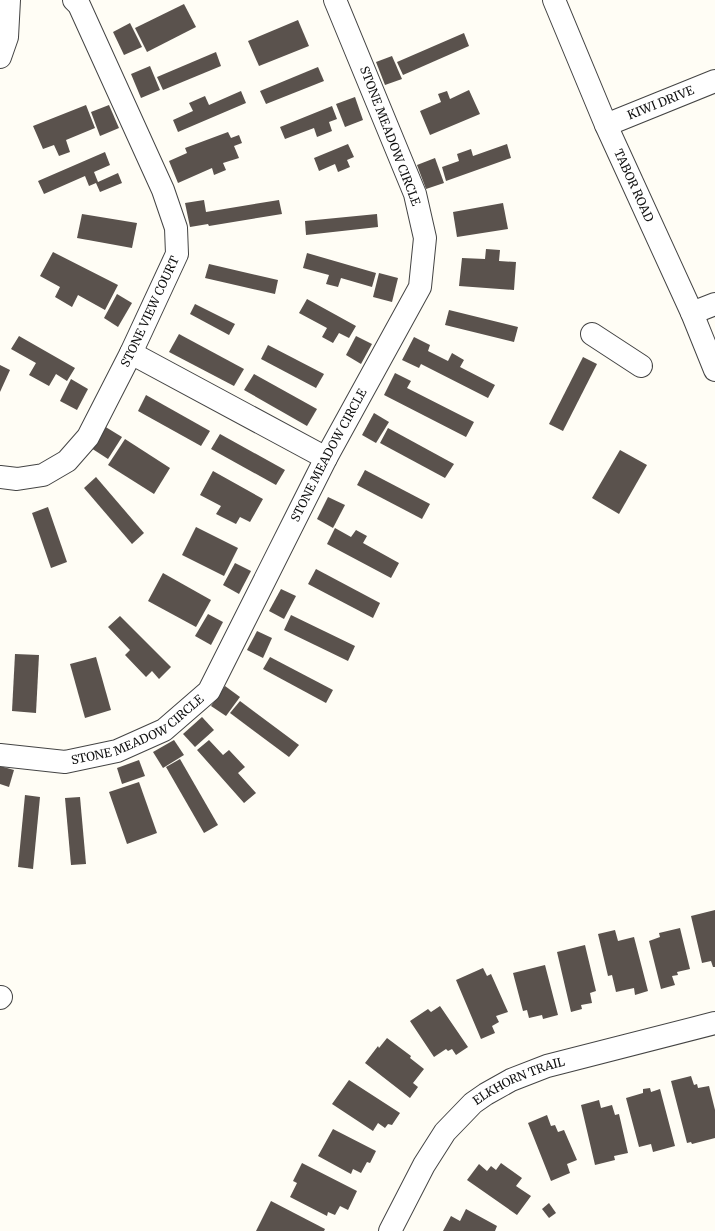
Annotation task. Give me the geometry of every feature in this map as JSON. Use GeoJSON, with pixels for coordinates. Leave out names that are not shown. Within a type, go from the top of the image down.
{"type":"FeatureCollection","features":[{"type":"Feature","properties":{"kind":"street"},"geometry":{"type":"LineString","coordinates":[[0,57],[6,37],[9,0]]}},
{"type":"Feature","properties":{"kind":"street","name":"STONE VIEW COURT"},"geometry":{"type":"LineString","coordinates":[[0,477],[18,479],[43,475],[67,461],[88,437],[132,353],[177,254],[176,228],[163,190],[79,5],[74,0]]}},
{"type":"Feature","properties":{"kind":"street","name":"STONE MEADOW CIRCLE"},"geometry":{"type":"LineString","coordinates":[[0,755],[65,762],[117,751],[164,730],[209,691],[326,458],[420,287],[425,238],[415,194],[335,0]]}},
{"type":"Feature","properties":{"kind":"street","name":"TABOR ROAD"},"geometry":{"type":"LineString","coordinates":[[554,0],[606,125],[692,313],[715,370]]}},
{"type":"Feature","properties":{"kind":"street","name":"KIWI DRIVE"},"geometry":{"type":"LineString","coordinates":[[606,125],[715,81]]}},
{"type":"Feature","properties":{"kind":"street"},"geometry":{"type":"LineString","coordinates":[[692,313],[715,304]]}},
{"type":"Feature","properties":{"kind":"street"},"geometry":{"type":"LineString","coordinates":[[592,334],[641,366]]}},
{"type":"Feature","properties":{"kind":"street"},"geometry":{"type":"LineString","coordinates":[[132,353],[326,458]]}},
{"type":"Feature","properties":{"kind":"street","name":"ELKHORN TRAIL"},"geometry":{"type":"LineString","coordinates":[[390,1231],[424,1165],[446,1132],[473,1103],[486,1094],[511,1080],[547,1066],[715,1023]]}},
{"type":"Feature","properties":{"kind":"building"},"geometry":{"type":"Polygon","coordinates":[[[184,4],[196,27],[147,52],[135,28],[184,4]]]}},
{"type":"Feature","properties":{"kind":"building"},"geometry":{"type":"Polygon","coordinates":[[[298,20],[309,46],[259,66],[248,41],[298,20]]]}},
{"type":"Feature","properties":{"kind":"building"},"geometry":{"type":"Polygon","coordinates":[[[130,23],[142,47],[124,55],[113,32],[130,23]]]}},
{"type":"Feature","properties":{"kind":"building"},"geometry":{"type":"Polygon","coordinates":[[[464,33],[469,46],[403,75],[397,62],[464,33]]]}},
{"type":"Feature","properties":{"kind":"building"},"geometry":{"type":"Polygon","coordinates":[[[216,52],[221,66],[163,90],[157,77],[216,52]]]}},
{"type":"Feature","properties":{"kind":"building"},"geometry":{"type":"Polygon","coordinates":[[[392,56],[402,79],[385,85],[376,62],[392,56]]]}},
{"type":"Feature","properties":{"kind":"building"},"geometry":{"type":"Polygon","coordinates":[[[150,66],[160,90],[141,98],[131,74],[150,66]]]}},
{"type":"Feature","properties":{"kind":"building"},"geometry":{"type":"Polygon","coordinates":[[[318,67],[324,81],[266,104],[260,91],[318,67]]]}},
{"type":"Feature","properties":{"kind":"building"},"geometry":{"type":"Polygon","coordinates":[[[469,90],[480,114],[430,135],[420,111],[441,102],[438,94],[447,91],[450,99],[469,90]]]}},
{"type":"Feature","properties":{"kind":"building"},"geometry":{"type":"Polygon","coordinates":[[[241,91],[246,103],[178,132],[173,120],[193,111],[189,103],[205,96],[209,105],[241,91]]]}},
{"type":"Feature","properties":{"kind":"building"},"geometry":{"type":"Polygon","coordinates":[[[355,97],[363,120],[345,127],[336,104],[355,97]]]}},
{"type":"Feature","properties":{"kind":"building"},"geometry":{"type":"Polygon","coordinates":[[[86,105],[95,128],[66,140],[70,152],[59,156],[54,145],[43,149],[33,126],[86,105]]]}},
{"type":"Feature","properties":{"kind":"building"},"geometry":{"type":"Polygon","coordinates":[[[109,105],[119,128],[100,136],[91,112],[109,105]]]}},
{"type":"Feature","properties":{"kind":"building"},"geometry":{"type":"Polygon","coordinates":[[[332,106],[337,119],[329,122],[332,131],[317,137],[314,128],[285,139],[280,127],[332,106]]]}},
{"type":"Feature","properties":{"kind":"building"},"geometry":{"type":"Polygon","coordinates":[[[228,132],[231,138],[239,135],[242,143],[234,146],[239,158],[223,163],[226,170],[214,175],[212,168],[178,183],[169,161],[187,153],[185,148],[228,132]]]}},
{"type":"Feature","properties":{"kind":"building"},"geometry":{"type":"Polygon","coordinates":[[[348,144],[354,157],[347,160],[350,167],[338,172],[335,164],[319,171],[314,158],[348,144]]]}},
{"type":"Feature","properties":{"kind":"building"},"geometry":{"type":"Polygon","coordinates":[[[507,144],[511,158],[446,181],[442,167],[459,161],[457,154],[471,149],[473,156],[507,144]]]}},
{"type":"Feature","properties":{"kind":"building"},"geometry":{"type":"Polygon","coordinates":[[[105,152],[110,165],[94,172],[98,182],[118,173],[122,183],[100,192],[96,183],[89,186],[85,176],[44,194],[38,181],[105,152]]]}},
{"type":"Feature","properties":{"kind":"building"},"geometry":{"type":"Polygon","coordinates":[[[435,158],[444,183],[426,189],[417,165],[435,158]]]}},
{"type":"Feature","properties":{"kind":"building"},"geometry":{"type":"Polygon","coordinates":[[[204,200],[206,212],[279,200],[282,214],[209,226],[208,224],[190,227],[185,203],[204,200]]]}},
{"type":"Feature","properties":{"kind":"building"},"geometry":{"type":"Polygon","coordinates":[[[503,203],[508,229],[457,237],[453,212],[503,203]]]}},
{"type":"Feature","properties":{"kind":"building"},"geometry":{"type":"Polygon","coordinates":[[[82,214],[137,223],[132,248],[77,238],[82,214]]]}},
{"type":"Feature","properties":{"kind":"building"},"geometry":{"type":"Polygon","coordinates":[[[377,214],[378,227],[306,235],[305,221],[377,214]]]}},
{"type":"Feature","properties":{"kind":"building"},"geometry":{"type":"Polygon","coordinates":[[[486,249],[500,250],[499,261],[516,262],[514,290],[459,286],[462,258],[485,259],[486,249]]]}},
{"type":"Feature","properties":{"kind":"building"},"geometry":{"type":"Polygon","coordinates":[[[53,252],[118,285],[105,310],[78,295],[72,307],[55,297],[60,287],[40,276],[53,252]]]}},
{"type":"Feature","properties":{"kind":"building"},"geometry":{"type":"Polygon","coordinates":[[[307,253],[376,273],[372,287],[341,278],[338,287],[326,284],[329,275],[303,268],[307,253]]]}},
{"type":"Feature","properties":{"kind":"building"},"geometry":{"type":"Polygon","coordinates":[[[209,264],[278,280],[275,294],[205,278],[209,264]]]}},
{"type":"Feature","properties":{"kind":"building"},"geometry":{"type":"Polygon","coordinates":[[[379,273],[398,278],[392,302],[373,297],[379,273]]]}},
{"type":"Feature","properties":{"kind":"building"},"geometry":{"type":"Polygon","coordinates":[[[117,294],[132,303],[118,327],[104,318],[117,294]]]}},
{"type":"Feature","properties":{"kind":"building"},"geometry":{"type":"Polygon","coordinates":[[[307,299],[356,326],[349,338],[339,333],[333,343],[322,337],[327,328],[299,313],[307,299]]]}},
{"type":"Feature","properties":{"kind":"building"},"geometry":{"type":"Polygon","coordinates":[[[195,304],[235,324],[229,335],[190,314],[195,304]]]}},
{"type":"Feature","properties":{"kind":"building"},"geometry":{"type":"Polygon","coordinates":[[[449,310],[518,327],[514,342],[445,325],[449,310]]]}},
{"type":"Feature","properties":{"kind":"building"},"geometry":{"type":"Polygon","coordinates":[[[179,334],[244,369],[234,386],[169,352],[179,334]]]}},
{"type":"Feature","properties":{"kind":"building"},"geometry":{"type":"Polygon","coordinates":[[[19,336],[75,368],[67,381],[56,374],[49,386],[29,375],[36,363],[11,349],[19,336]]]}},
{"type":"Feature","properties":{"kind":"building"},"geometry":{"type":"Polygon","coordinates":[[[356,336],[372,344],[361,364],[346,355],[356,336]]]}},
{"type":"Feature","properties":{"kind":"building"},"geometry":{"type":"Polygon","coordinates":[[[414,337],[430,345],[428,351],[448,361],[452,353],[464,360],[460,367],[495,385],[488,398],[421,364],[419,368],[402,360],[414,337]]]}},
{"type":"Feature","properties":{"kind":"building"},"geometry":{"type":"Polygon","coordinates":[[[268,345],[324,374],[316,388],[261,359],[268,345]]]}},
{"type":"Feature","properties":{"kind":"building"},"geometry":{"type":"Polygon","coordinates":[[[583,357],[597,364],[563,431],[549,424],[583,357]]]}},
{"type":"Feature","properties":{"kind":"building"},"geometry":{"type":"Polygon","coordinates":[[[0,365],[10,370],[0,392],[0,365]]]}},
{"type":"Feature","properties":{"kind":"building"},"geometry":{"type":"Polygon","coordinates":[[[395,373],[411,381],[407,388],[474,422],[466,437],[384,395],[395,373]]]}},
{"type":"Feature","properties":{"kind":"building"},"geometry":{"type":"Polygon","coordinates":[[[254,374],[317,409],[307,426],[244,390],[254,374]]]}},
{"type":"Feature","properties":{"kind":"building"},"geometry":{"type":"Polygon","coordinates":[[[71,379],[88,389],[77,410],[60,401],[71,379]]]}},
{"type":"Feature","properties":{"kind":"building"},"geometry":{"type":"Polygon","coordinates":[[[146,395],[210,431],[201,446],[138,411],[146,395]]]}},
{"type":"Feature","properties":{"kind":"building"},"geometry":{"type":"Polygon","coordinates":[[[374,413],[389,422],[376,443],[362,435],[374,413]]]}},
{"type":"Feature","properties":{"kind":"building"},"geometry":{"type":"Polygon","coordinates":[[[104,426],[122,437],[108,459],[91,448],[104,426]]]}},
{"type":"Feature","properties":{"kind":"building"},"geometry":{"type":"Polygon","coordinates":[[[388,428],[454,464],[445,478],[380,443],[388,428]]]}},
{"type":"Feature","properties":{"kind":"building"},"geometry":{"type":"Polygon","coordinates":[[[220,434],[285,470],[276,485],[211,449],[220,434]]]}},
{"type":"Feature","properties":{"kind":"building"},"geometry":{"type":"Polygon","coordinates":[[[125,439],[170,468],[154,494],[108,465],[125,439]]]}},
{"type":"Feature","properties":{"kind":"building"},"geometry":{"type":"Polygon","coordinates":[[[620,450],[647,465],[619,514],[592,498],[620,450]]]}},
{"type":"Feature","properties":{"kind":"building"},"geometry":{"type":"Polygon","coordinates":[[[365,470],[430,504],[422,519],[357,485],[365,470]]]}},
{"type":"Feature","properties":{"kind":"building"},"geometry":{"type":"Polygon","coordinates":[[[213,471],[263,499],[250,522],[240,517],[236,524],[216,514],[221,506],[200,495],[213,471]]]}},
{"type":"Feature","properties":{"kind":"building"},"geometry":{"type":"Polygon","coordinates":[[[96,477],[144,533],[132,544],[84,488],[96,477]]]}},
{"type":"Feature","properties":{"kind":"building"},"geometry":{"type":"Polygon","coordinates":[[[328,497],[345,505],[333,528],[317,519],[328,497]]]}},
{"type":"Feature","properties":{"kind":"building"},"geometry":{"type":"Polygon","coordinates":[[[48,507],[67,562],[51,568],[32,513],[48,507]]]}},
{"type":"Feature","properties":{"kind":"building"},"geometry":{"type":"Polygon","coordinates":[[[196,527],[238,548],[224,576],[182,555],[196,527]]]}},
{"type":"Feature","properties":{"kind":"building"},"geometry":{"type":"Polygon","coordinates":[[[335,528],[351,537],[356,530],[367,536],[363,543],[399,563],[391,578],[327,544],[335,528]]]}},
{"type":"Feature","properties":{"kind":"building"},"geometry":{"type":"Polygon","coordinates":[[[235,563],[251,571],[239,594],[223,585],[235,563]]]}},
{"type":"Feature","properties":{"kind":"building"},"geometry":{"type":"Polygon","coordinates":[[[316,569],[380,603],[373,618],[308,584],[316,569]]]}},
{"type":"Feature","properties":{"kind":"building"},"geometry":{"type":"Polygon","coordinates":[[[163,573],[211,600],[196,627],[148,601],[163,573]]]}},
{"type":"Feature","properties":{"kind":"building"},"geometry":{"type":"Polygon","coordinates":[[[281,589],[296,596],[284,619],[269,611],[281,589]]]}},
{"type":"Feature","properties":{"kind":"building"},"geometry":{"type":"Polygon","coordinates":[[[208,614],[223,622],[211,645],[195,636],[208,614]]]}},
{"type":"Feature","properties":{"kind":"building"},"geometry":{"type":"Polygon","coordinates":[[[291,615],[355,646],[348,661],[284,630],[291,615]]]}},
{"type":"Feature","properties":{"kind":"building"},"geometry":{"type":"Polygon","coordinates":[[[120,616],[171,667],[159,679],[152,671],[146,677],[125,655],[130,650],[108,627],[120,616]]]}},
{"type":"Feature","properties":{"kind":"building"},"geometry":{"type":"Polygon","coordinates":[[[257,631],[272,638],[263,658],[247,650],[257,631]]]}},
{"type":"Feature","properties":{"kind":"building"},"geometry":{"type":"Polygon","coordinates":[[[15,654],[39,655],[36,713],[12,711],[15,654]]]}},
{"type":"Feature","properties":{"kind":"building"},"geometry":{"type":"Polygon","coordinates":[[[96,657],[111,710],[85,718],[70,664],[96,657]]]}},
{"type":"Feature","properties":{"kind":"building"},"geometry":{"type":"Polygon","coordinates":[[[270,657],[333,690],[326,703],[263,669],[270,657]]]}},
{"type":"Feature","properties":{"kind":"building"},"geometry":{"type":"Polygon","coordinates":[[[225,686],[240,697],[226,716],[211,706],[225,686]]]}},
{"type":"Feature","properties":{"kind":"building"},"geometry":{"type":"Polygon","coordinates":[[[240,701],[299,745],[289,757],[230,713],[240,701]]]}},
{"type":"Feature","properties":{"kind":"building"},"geometry":{"type":"Polygon","coordinates":[[[202,717],[214,730],[195,747],[183,734],[202,717]]]}},
{"type":"Feature","properties":{"kind":"building"},"geometry":{"type":"Polygon","coordinates":[[[174,740],[184,755],[163,768],[153,752],[174,740]]]}},
{"type":"Feature","properties":{"kind":"building"},"geometry":{"type":"Polygon","coordinates":[[[209,740],[223,755],[229,750],[245,767],[238,773],[256,793],[244,803],[197,750],[209,740]]]}},
{"type":"Feature","properties":{"kind":"building"},"geometry":{"type":"Polygon","coordinates":[[[180,759],[218,825],[204,833],[166,767],[180,759]]]}},
{"type":"Feature","properties":{"kind":"building"},"geometry":{"type":"Polygon","coordinates":[[[139,760],[145,776],[122,784],[117,768],[139,760]]]}},
{"type":"Feature","properties":{"kind":"building"},"geometry":{"type":"Polygon","coordinates":[[[0,766],[14,770],[9,787],[0,784],[0,766]]]}},
{"type":"Feature","properties":{"kind":"building"},"geometry":{"type":"Polygon","coordinates":[[[139,782],[157,833],[127,844],[109,792],[139,782]]]}},
{"type":"Feature","properties":{"kind":"building"},"geometry":{"type":"Polygon","coordinates":[[[25,795],[40,797],[33,869],[18,867],[25,795]]]}},
{"type":"Feature","properties":{"kind":"building"},"geometry":{"type":"Polygon","coordinates":[[[80,797],[86,864],[71,865],[65,798],[80,797]]]}},
{"type":"Feature","properties":{"kind":"building"},"geometry":{"type":"Polygon","coordinates":[[[715,910],[715,967],[713,967],[711,961],[702,963],[691,916],[715,910]]]}},
{"type":"Feature","properties":{"kind":"building"},"geometry":{"type":"Polygon","coordinates":[[[680,928],[690,969],[677,972],[678,975],[672,976],[675,985],[661,989],[649,941],[660,937],[659,933],[680,928]]]}},
{"type":"Feature","properties":{"kind":"building"},"geometry":{"type":"Polygon","coordinates":[[[615,930],[618,941],[634,937],[648,991],[635,995],[634,988],[616,992],[612,975],[608,976],[598,934],[615,930]]]}},
{"type":"Feature","properties":{"kind":"building"},"geometry":{"type":"Polygon","coordinates":[[[585,945],[596,991],[590,993],[592,1003],[581,1005],[582,1009],[571,1012],[557,952],[585,945]]]}},
{"type":"Feature","properties":{"kind":"building"},"geometry":{"type":"Polygon","coordinates":[[[545,965],[558,1015],[543,1019],[542,1015],[529,1018],[527,1010],[523,1011],[513,973],[545,965]]]}},
{"type":"Feature","properties":{"kind":"building"},"geometry":{"type":"Polygon","coordinates":[[[483,968],[487,976],[491,974],[508,1012],[496,1016],[499,1022],[492,1026],[495,1033],[481,1039],[456,980],[483,968]]]}},
{"type":"Feature","properties":{"kind":"building"},"geometry":{"type":"Polygon","coordinates":[[[440,1006],[468,1047],[456,1055],[452,1049],[448,1051],[446,1049],[434,1057],[410,1021],[428,1009],[431,1012],[440,1006]]]}},
{"type":"Feature","properties":{"kind":"building"},"geometry":{"type":"Polygon","coordinates":[[[387,1038],[411,1056],[410,1058],[424,1069],[413,1083],[418,1087],[410,1098],[365,1063],[378,1046],[379,1048],[387,1038]]]}},
{"type":"Feature","properties":{"kind":"building"},"geometry":{"type":"Polygon","coordinates":[[[691,1076],[694,1085],[697,1084],[698,1088],[709,1086],[715,1110],[715,1138],[692,1144],[691,1142],[687,1143],[671,1081],[691,1076]]]}},
{"type":"Feature","properties":{"kind":"building"},"geometry":{"type":"Polygon","coordinates":[[[349,1080],[400,1113],[392,1125],[388,1124],[385,1128],[378,1123],[373,1131],[332,1104],[349,1080]]]}},
{"type":"Feature","properties":{"kind":"building"},"geometry":{"type":"Polygon","coordinates":[[[650,1088],[651,1092],[660,1089],[675,1146],[653,1152],[651,1144],[639,1147],[626,1098],[643,1093],[643,1089],[650,1088]]]}},
{"type":"Feature","properties":{"kind":"building"},"geometry":{"type":"Polygon","coordinates":[[[599,1100],[601,1108],[612,1105],[615,1115],[619,1114],[628,1153],[614,1156],[615,1160],[595,1165],[581,1105],[599,1100]]]}},
{"type":"Feature","properties":{"kind":"building"},"geometry":{"type":"Polygon","coordinates":[[[547,1115],[551,1126],[555,1125],[558,1132],[564,1130],[577,1160],[567,1164],[570,1173],[551,1181],[528,1123],[547,1115]]]}},
{"type":"Feature","properties":{"kind":"building"},"geometry":{"type":"Polygon","coordinates":[[[333,1129],[376,1151],[370,1163],[367,1162],[361,1173],[353,1169],[351,1174],[318,1156],[333,1129]]]}},
{"type":"Feature","properties":{"kind":"building"},"geometry":{"type":"Polygon","coordinates":[[[302,1163],[357,1191],[348,1210],[340,1206],[335,1215],[328,1212],[327,1216],[290,1197],[297,1183],[293,1181],[302,1163]]]}},
{"type":"Feature","properties":{"kind":"building"},"geometry":{"type":"Polygon","coordinates":[[[501,1163],[522,1178],[516,1186],[531,1196],[517,1215],[467,1180],[479,1164],[487,1171],[491,1166],[496,1170],[501,1163]]]}},
{"type":"Feature","properties":{"kind":"building"},"geometry":{"type":"Polygon","coordinates":[[[271,1201],[325,1229],[324,1231],[256,1231],[271,1201]]]}},
{"type":"Feature","properties":{"kind":"building"},"geometry":{"type":"Polygon","coordinates":[[[549,1203],[556,1213],[549,1218],[542,1209],[549,1203]]]}},
{"type":"Feature","properties":{"kind":"building"},"geometry":{"type":"Polygon","coordinates":[[[466,1209],[497,1226],[495,1231],[443,1231],[451,1216],[460,1221],[466,1209]]]}}]}
